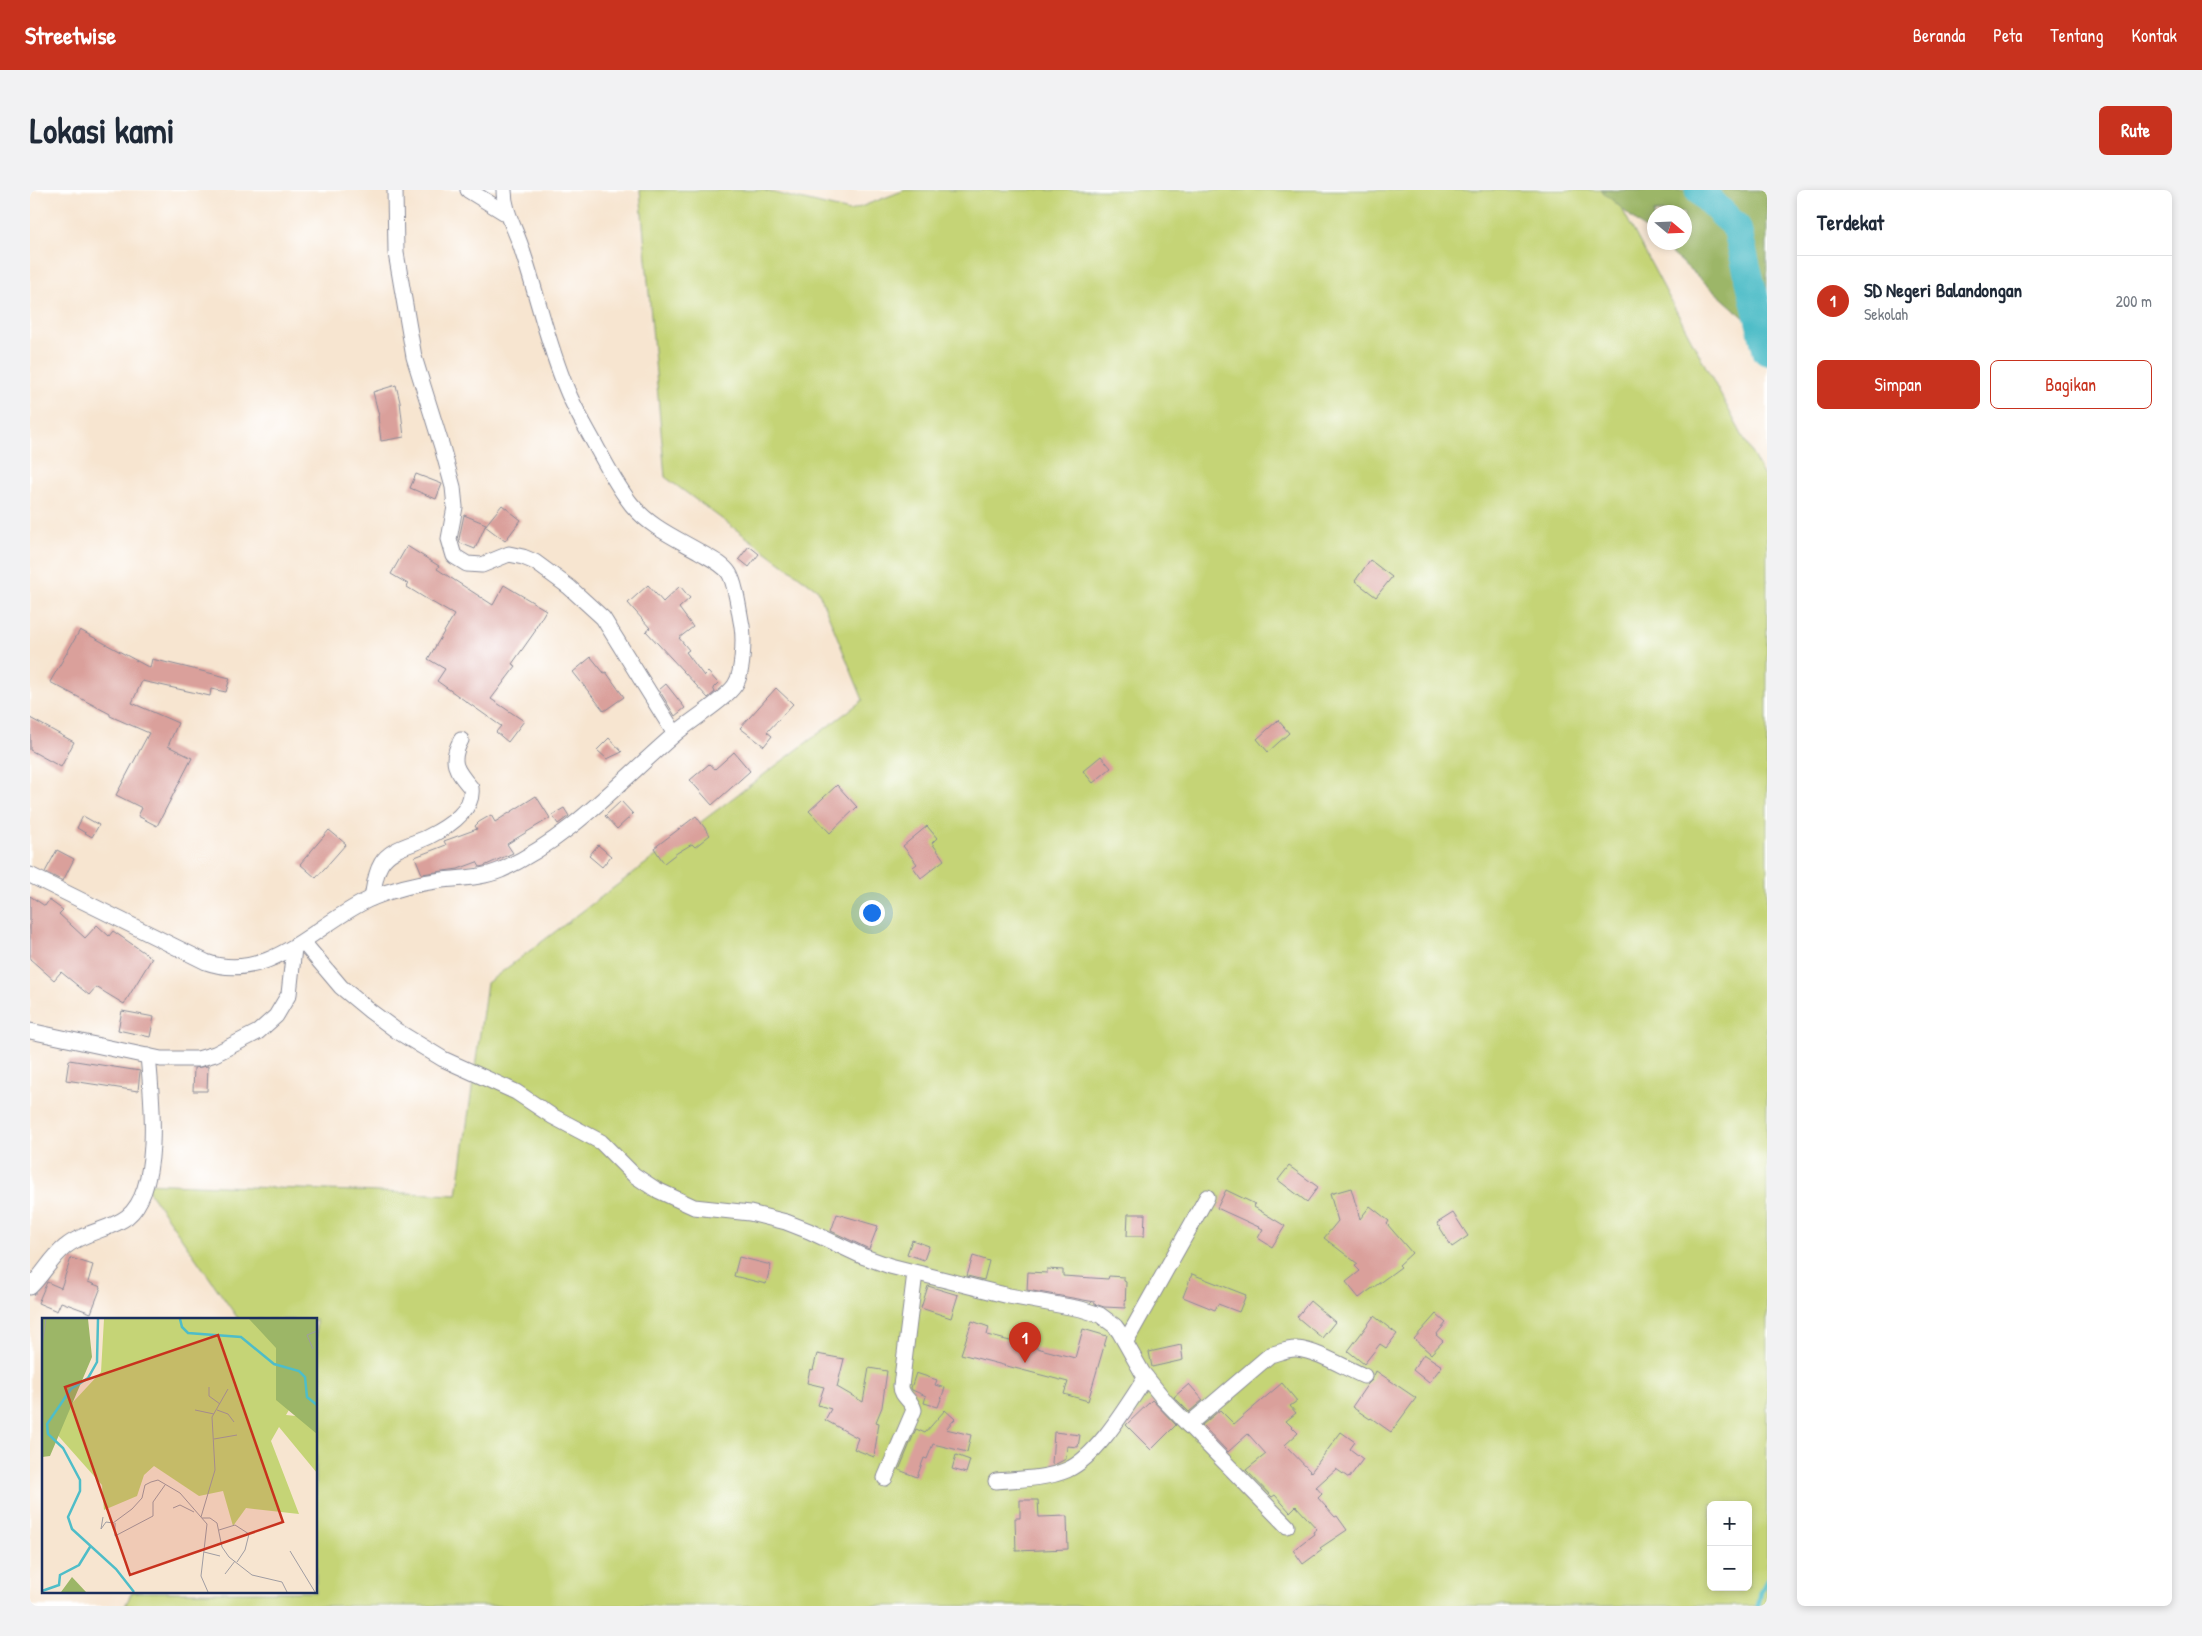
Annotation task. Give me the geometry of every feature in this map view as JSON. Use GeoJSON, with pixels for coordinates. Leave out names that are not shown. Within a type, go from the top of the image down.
{"type":"FeatureCollection","features":[{"type":"Feature","properties":{"kind":"street"},"geometry":{"type":"LineString","coordinates":[[395,190],[396,253],[414,357],[453,487],[455,507],[449,539],[454,556],[467,564],[482,565],[509,554],[523,557],[535,562],[569,587],[603,618],[613,638],[642,679],[675,734]]}},
{"type":"Feature","properties":{"kind":"street"},"geometry":{"type":"LineString","coordinates":[[468,190],[507,214]]}},
{"type":"Feature","properties":{"kind":"street"},"geometry":{"type":"LineString","coordinates":[[30,875],[206,962],[220,967],[250,966],[299,945],[331,921],[372,898],[427,882],[488,875],[527,857],[549,844],[578,822],[675,734],[734,688],[740,673],[742,630],[730,574],[714,561],[649,523],[621,490],[567,392],[552,352],[522,248],[507,214],[504,190]]}},
{"type":"Feature","properties":{"kind":"street"},"geometry":{"type":"LineString","coordinates":[[372,898],[382,864],[391,854],[429,837],[449,824],[463,812],[470,801],[471,788],[455,766],[454,752],[461,740]]}},
{"type":"Feature","properties":{"kind":"street"},"geometry":{"type":"LineString","coordinates":[[30,1032],[169,1059],[198,1059],[220,1052],[258,1032],[276,1016],[289,994],[299,945]]}},
{"type":"Feature","properties":{"kind":"street"},"geometry":{"type":"LineString","coordinates":[[299,945],[341,986],[384,1021],[432,1053],[516,1092],[552,1116],[596,1139],[634,1176],[655,1190],[694,1207],[750,1213],[786,1222],[862,1256],[916,1273],[1009,1296],[1093,1312],[1115,1326],[1126,1341],[1146,1377],[1166,1402],[1287,1526]]}},
{"type":"Feature","properties":{"kind":"street"},"geometry":{"type":"LineString","coordinates":[[30,1287],[66,1246],[77,1238],[124,1219],[140,1203],[149,1173],[151,1140],[152,1100],[148,1056]]}},
{"type":"Feature","properties":{"kind":"street"},"geometry":{"type":"LineString","coordinates":[[1126,1341],[1207,1197]]}},
{"type":"Feature","properties":{"kind":"street"},"geometry":{"type":"LineString","coordinates":[[885,1478],[914,1410],[913,1404],[903,1394],[901,1386],[916,1273]]}},
{"type":"Feature","properties":{"kind":"street"},"geometry":{"type":"LineString","coordinates":[[1188,1425],[1270,1355],[1283,1351],[1296,1349],[1307,1352],[1364,1376]]}},
{"type":"Feature","properties":{"kind":"street"},"geometry":{"type":"LineString","coordinates":[[996,1481],[1052,1474],[1068,1469],[1084,1459],[1117,1421],[1146,1377]]}},
{"type":"Feature","properties":{"kind":"green space"},"geometry":{"type":"Polygon","coordinates":[[[640,190],[762,190],[850,211],[905,190],[1612,190],[1767,482],[1767,1606],[125,1606],[131,1594],[318,1594],[318,1318],[238,1318],[143,1183],[457,1195],[487,983],[863,700],[818,590],[665,477],[640,190]]]}},
{"type":"Feature","properties":{"kind":"green space"},"geometry":{"type":"Polygon","coordinates":[[[1601,190],[1767,190],[1767,338],[1668,250],[1692,250],[1692,205],[1647,205],[1647,231],[1601,190]]]}},
{"type":"Feature","properties":{"kind":"building"},"geometry":{"type":"Polygon","coordinates":[[[396,385],[404,437],[381,441],[379,416],[373,392],[396,385]]]}},
{"type":"Feature","properties":{"kind":"building"},"geometry":{"type":"Polygon","coordinates":[[[416,474],[442,484],[436,499],[410,488],[416,474]]]}},
{"type":"Feature","properties":{"kind":"building"},"geometry":{"type":"Polygon","coordinates":[[[502,505],[521,520],[505,541],[485,526],[502,505]]]}},
{"type":"Feature","properties":{"kind":"building"},"geometry":{"type":"Polygon","coordinates":[[[464,515],[486,524],[475,549],[460,543],[459,539],[464,515]]]}},
{"type":"Feature","properties":{"kind":"building"},"geometry":{"type":"Polygon","coordinates":[[[407,546],[439,566],[437,569],[493,605],[504,585],[546,610],[536,630],[512,664],[516,666],[491,699],[524,721],[508,742],[496,732],[501,726],[437,681],[445,669],[428,659],[454,615],[407,587],[408,584],[391,574],[407,546]]]}},
{"type":"Feature","properties":{"kind":"building"},"geometry":{"type":"Polygon","coordinates":[[[749,546],[759,554],[749,567],[739,559],[749,546]]]}},
{"type":"Feature","properties":{"kind":"building"},"geometry":{"type":"Polygon","coordinates":[[[1370,560],[1392,577],[1376,597],[1355,581],[1370,560]]]}},
{"type":"Feature","properties":{"kind":"building"},"geometry":{"type":"Polygon","coordinates":[[[648,585],[663,602],[680,586],[690,598],[679,608],[693,627],[679,638],[689,650],[686,652],[704,676],[708,672],[718,683],[713,688],[715,692],[708,698],[646,631],[650,628],[628,603],[648,585]]]}},
{"type":"Feature","properties":{"kind":"building"},"geometry":{"type":"Polygon","coordinates":[[[80,630],[150,668],[152,659],[230,678],[226,692],[211,689],[210,696],[142,681],[132,703],[178,723],[168,746],[192,758],[157,826],[138,816],[142,808],[116,795],[149,733],[110,716],[110,714],[50,682],[80,630]]]}},
{"type":"Feature","properties":{"kind":"building"},"geometry":{"type":"Polygon","coordinates":[[[591,657],[604,673],[606,672],[624,697],[604,711],[573,672],[591,657]]]}},
{"type":"Feature","properties":{"kind":"building"},"geometry":{"type":"Polygon","coordinates":[[[666,684],[685,708],[675,716],[659,690],[666,684]]]}},
{"type":"Feature","properties":{"kind":"building"},"geometry":{"type":"Polygon","coordinates":[[[776,688],[793,704],[767,732],[772,736],[764,746],[740,728],[776,688]]]}},
{"type":"Feature","properties":{"kind":"building"},"geometry":{"type":"Polygon","coordinates":[[[30,718],[74,742],[61,767],[30,750],[30,718]]]}},
{"type":"Feature","properties":{"kind":"building"},"geometry":{"type":"Polygon","coordinates":[[[1278,720],[1289,733],[1268,752],[1257,739],[1278,720]]]}},
{"type":"Feature","properties":{"kind":"building"},"geometry":{"type":"Polygon","coordinates":[[[609,738],[622,752],[607,759],[597,750],[609,738]]]}},
{"type":"Feature","properties":{"kind":"building"},"geometry":{"type":"Polygon","coordinates":[[[734,752],[750,771],[712,805],[690,780],[709,764],[715,769],[734,752]]]}},
{"type":"Feature","properties":{"kind":"building"},"geometry":{"type":"Polygon","coordinates":[[[1101,756],[1111,768],[1093,783],[1083,771],[1101,756]]]}},
{"type":"Feature","properties":{"kind":"building"},"geometry":{"type":"Polygon","coordinates":[[[837,785],[857,807],[830,833],[809,811],[837,785]]]}},
{"type":"Feature","properties":{"kind":"building"},"geometry":{"type":"Polygon","coordinates":[[[536,796],[550,818],[507,844],[513,853],[480,867],[477,862],[458,869],[422,874],[415,857],[446,845],[444,841],[477,829],[475,826],[479,822],[491,815],[495,822],[536,796]]]}},
{"type":"Feature","properties":{"kind":"building"},"geometry":{"type":"Polygon","coordinates":[[[621,801],[633,814],[617,829],[605,816],[621,801]]]}},
{"type":"Feature","properties":{"kind":"building"},"geometry":{"type":"Polygon","coordinates":[[[564,808],[569,816],[558,824],[552,815],[564,808]]]}},
{"type":"Feature","properties":{"kind":"building"},"geometry":{"type":"Polygon","coordinates":[[[83,816],[99,825],[92,837],[77,828],[83,816]]]}},
{"type":"Feature","properties":{"kind":"building"},"geometry":{"type":"Polygon","coordinates":[[[696,816],[710,835],[695,847],[692,844],[664,863],[654,848],[696,816]]]}},
{"type":"Feature","properties":{"kind":"building"},"geometry":{"type":"Polygon","coordinates":[[[927,826],[937,838],[932,843],[944,860],[921,878],[913,867],[917,864],[903,846],[927,826]]]}},
{"type":"Feature","properties":{"kind":"building"},"geometry":{"type":"Polygon","coordinates":[[[329,830],[346,844],[316,878],[300,864],[329,830]]]}},
{"type":"Feature","properties":{"kind":"building"},"geometry":{"type":"Polygon","coordinates":[[[598,845],[611,856],[602,867],[589,856],[598,845]]]}},
{"type":"Feature","properties":{"kind":"building"},"geometry":{"type":"Polygon","coordinates":[[[57,850],[74,859],[63,881],[45,872],[57,850]]]}},
{"type":"Feature","properties":{"kind":"building"},"geometry":{"type":"Polygon","coordinates":[[[30,896],[45,906],[49,900],[63,910],[59,914],[85,938],[97,925],[109,936],[113,931],[152,958],[124,1004],[96,987],[89,995],[61,972],[54,980],[30,959],[30,896]]]}},
{"type":"Feature","properties":{"kind":"building"},"geometry":{"type":"Polygon","coordinates":[[[122,1011],[154,1017],[150,1037],[118,1030],[122,1011]]]}},
{"type":"Feature","properties":{"kind":"building"},"geometry":{"type":"Polygon","coordinates":[[[69,1060],[140,1071],[138,1091],[66,1080],[69,1060]]]}},
{"type":"Feature","properties":{"kind":"building"},"geometry":{"type":"Polygon","coordinates":[[[208,1066],[207,1091],[193,1091],[194,1068],[208,1066]]]}},
{"type":"Feature","properties":{"kind":"building"},"geometry":{"type":"Polygon","coordinates":[[[1289,1166],[1318,1187],[1307,1202],[1278,1180],[1289,1166]]]}},
{"type":"Feature","properties":{"kind":"building"},"geometry":{"type":"Polygon","coordinates":[[[1351,1188],[1360,1219],[1370,1206],[1389,1221],[1387,1224],[1412,1253],[1399,1265],[1401,1267],[1359,1298],[1346,1282],[1360,1271],[1355,1266],[1358,1264],[1324,1238],[1338,1221],[1330,1194],[1351,1188]]]}},
{"type":"Feature","properties":{"kind":"building"},"geometry":{"type":"Polygon","coordinates":[[[1226,1190],[1255,1204],[1254,1207],[1285,1226],[1272,1247],[1258,1238],[1263,1229],[1217,1208],[1226,1190]]]}},
{"type":"Feature","properties":{"kind":"building"},"geometry":{"type":"Polygon","coordinates":[[[1453,1213],[1468,1236],[1452,1247],[1437,1223],[1453,1213]]]}},
{"type":"Feature","properties":{"kind":"building"},"geometry":{"type":"Polygon","coordinates":[[[837,1214],[878,1226],[869,1249],[831,1231],[837,1214]]]}},
{"type":"Feature","properties":{"kind":"building"},"geometry":{"type":"Polygon","coordinates":[[[1128,1214],[1145,1214],[1144,1236],[1127,1236],[1128,1214]]]}},
{"type":"Feature","properties":{"kind":"building"},"geometry":{"type":"Polygon","coordinates":[[[912,1240],[929,1246],[924,1260],[907,1254],[912,1240]]]}},
{"type":"Feature","properties":{"kind":"building"},"geometry":{"type":"Polygon","coordinates":[[[973,1256],[989,1261],[984,1280],[967,1276],[973,1256]]]}},
{"type":"Feature","properties":{"kind":"building"},"geometry":{"type":"Polygon","coordinates":[[[739,1257],[771,1265],[766,1284],[734,1276],[739,1257]]]}},
{"type":"Feature","properties":{"kind":"building"},"geometry":{"type":"Polygon","coordinates":[[[71,1258],[93,1265],[88,1282],[101,1287],[91,1313],[61,1302],[57,1311],[38,1303],[47,1282],[61,1288],[71,1258]]]}},
{"type":"Feature","properties":{"kind":"building"},"geometry":{"type":"Polygon","coordinates":[[[1047,1269],[1063,1270],[1063,1276],[1108,1279],[1109,1276],[1124,1277],[1126,1282],[1125,1308],[1104,1307],[1095,1304],[1095,1302],[1027,1290],[1028,1272],[1047,1273],[1047,1269]]]}},
{"type":"Feature","properties":{"kind":"building"},"geometry":{"type":"Polygon","coordinates":[[[1192,1274],[1246,1295],[1239,1312],[1218,1304],[1215,1310],[1183,1297],[1192,1274]]]}},
{"type":"Feature","properties":{"kind":"building"},"geometry":{"type":"Polygon","coordinates":[[[928,1286],[958,1295],[951,1318],[921,1308],[928,1286]]]}},
{"type":"Feature","properties":{"kind":"building"},"geometry":{"type":"Polygon","coordinates":[[[1310,1301],[1335,1322],[1322,1338],[1297,1317],[1310,1301]]]}},
{"type":"Feature","properties":{"kind":"building"},"geometry":{"type":"Polygon","coordinates":[[[1436,1314],[1446,1323],[1436,1335],[1443,1341],[1431,1354],[1414,1339],[1436,1314]]]}},
{"type":"Feature","properties":{"kind":"building"},"geometry":{"type":"Polygon","coordinates":[[[1374,1316],[1397,1334],[1386,1348],[1380,1344],[1364,1364],[1348,1351],[1374,1316]]]}},
{"type":"Feature","properties":{"kind":"building"},"geometry":{"type":"Polygon","coordinates":[[[972,1321],[989,1327],[987,1335],[1075,1358],[1083,1329],[1107,1336],[1088,1401],[1064,1394],[1068,1382],[961,1354],[972,1321]]]}},
{"type":"Feature","properties":{"kind":"building"},"geometry":{"type":"Polygon","coordinates":[[[1181,1345],[1183,1360],[1152,1367],[1149,1352],[1181,1345]]]}},
{"type":"Feature","properties":{"kind":"building"},"geometry":{"type":"Polygon","coordinates":[[[817,1354],[844,1359],[837,1387],[863,1402],[869,1368],[887,1371],[882,1407],[876,1422],[879,1423],[874,1457],[854,1449],[858,1438],[825,1420],[831,1409],[818,1405],[824,1387],[807,1383],[810,1369],[813,1370],[817,1354]]]}},
{"type":"Feature","properties":{"kind":"building"},"geometry":{"type":"Polygon","coordinates":[[[1424,1354],[1442,1366],[1429,1383],[1413,1370],[1424,1354]]]}},
{"type":"Feature","properties":{"kind":"building"},"geometry":{"type":"Polygon","coordinates":[[[1376,1371],[1416,1398],[1391,1432],[1352,1407],[1372,1380],[1376,1371]]]}},
{"type":"Feature","properties":{"kind":"building"},"geometry":{"type":"Polygon","coordinates":[[[916,1373],[937,1380],[935,1385],[945,1388],[938,1407],[924,1403],[926,1396],[912,1390],[916,1373]]]}},
{"type":"Feature","properties":{"kind":"building"},"geometry":{"type":"Polygon","coordinates":[[[1282,1383],[1297,1401],[1290,1406],[1296,1413],[1286,1421],[1298,1433],[1285,1445],[1311,1472],[1341,1432],[1355,1442],[1350,1449],[1363,1459],[1349,1478],[1336,1469],[1316,1487],[1322,1494],[1318,1498],[1335,1517],[1337,1516],[1347,1530],[1320,1548],[1322,1550],[1303,1564],[1293,1550],[1314,1534],[1313,1532],[1317,1529],[1296,1506],[1290,1512],[1275,1495],[1272,1497],[1246,1470],[1266,1454],[1248,1434],[1228,1452],[1202,1425],[1220,1410],[1234,1424],[1282,1383]]]}},
{"type":"Feature","properties":{"kind":"building"},"geometry":{"type":"Polygon","coordinates":[[[1189,1384],[1203,1400],[1189,1412],[1174,1397],[1189,1384]]]}},
{"type":"Feature","properties":{"kind":"building"},"geometry":{"type":"Polygon","coordinates":[[[1152,1400],[1176,1425],[1151,1450],[1126,1425],[1152,1400]]]}},
{"type":"Feature","properties":{"kind":"building"},"geometry":{"type":"Polygon","coordinates":[[[945,1410],[955,1419],[946,1429],[971,1435],[967,1452],[933,1444],[927,1459],[924,1458],[917,1477],[899,1470],[916,1429],[925,1433],[945,1410]]]}},
{"type":"Feature","properties":{"kind":"building"},"geometry":{"type":"Polygon","coordinates":[[[1054,1432],[1080,1435],[1078,1447],[1067,1446],[1066,1459],[1054,1465],[1052,1464],[1054,1432]]]}},
{"type":"Feature","properties":{"kind":"building"},"geometry":{"type":"Polygon","coordinates":[[[956,1455],[970,1460],[966,1473],[952,1469],[956,1455]]]}},
{"type":"Feature","properties":{"kind":"building"},"geometry":{"type":"Polygon","coordinates":[[[1020,1500],[1038,1500],[1039,1517],[1067,1516],[1068,1549],[1016,1551],[1015,1518],[1020,1518],[1020,1500]]]}},
{"type":"Feature","properties":{"kind":"waterway"},"geometry":{"type":"LineString","coordinates":[[1699,190],[1737,228],[1767,351]]}},
{"type":"Feature","properties":{"kind":"waterway"},"geometry":{"type":"LineString","coordinates":[[1758,1606],[1761,1592],[1767,1580]]}},
{"type":"Feature","properties":{"kind":"place","name":"SD Negeri Balandongan"},"geometry":{"type":"Point","coordinates":[1025,1363]}}]}
